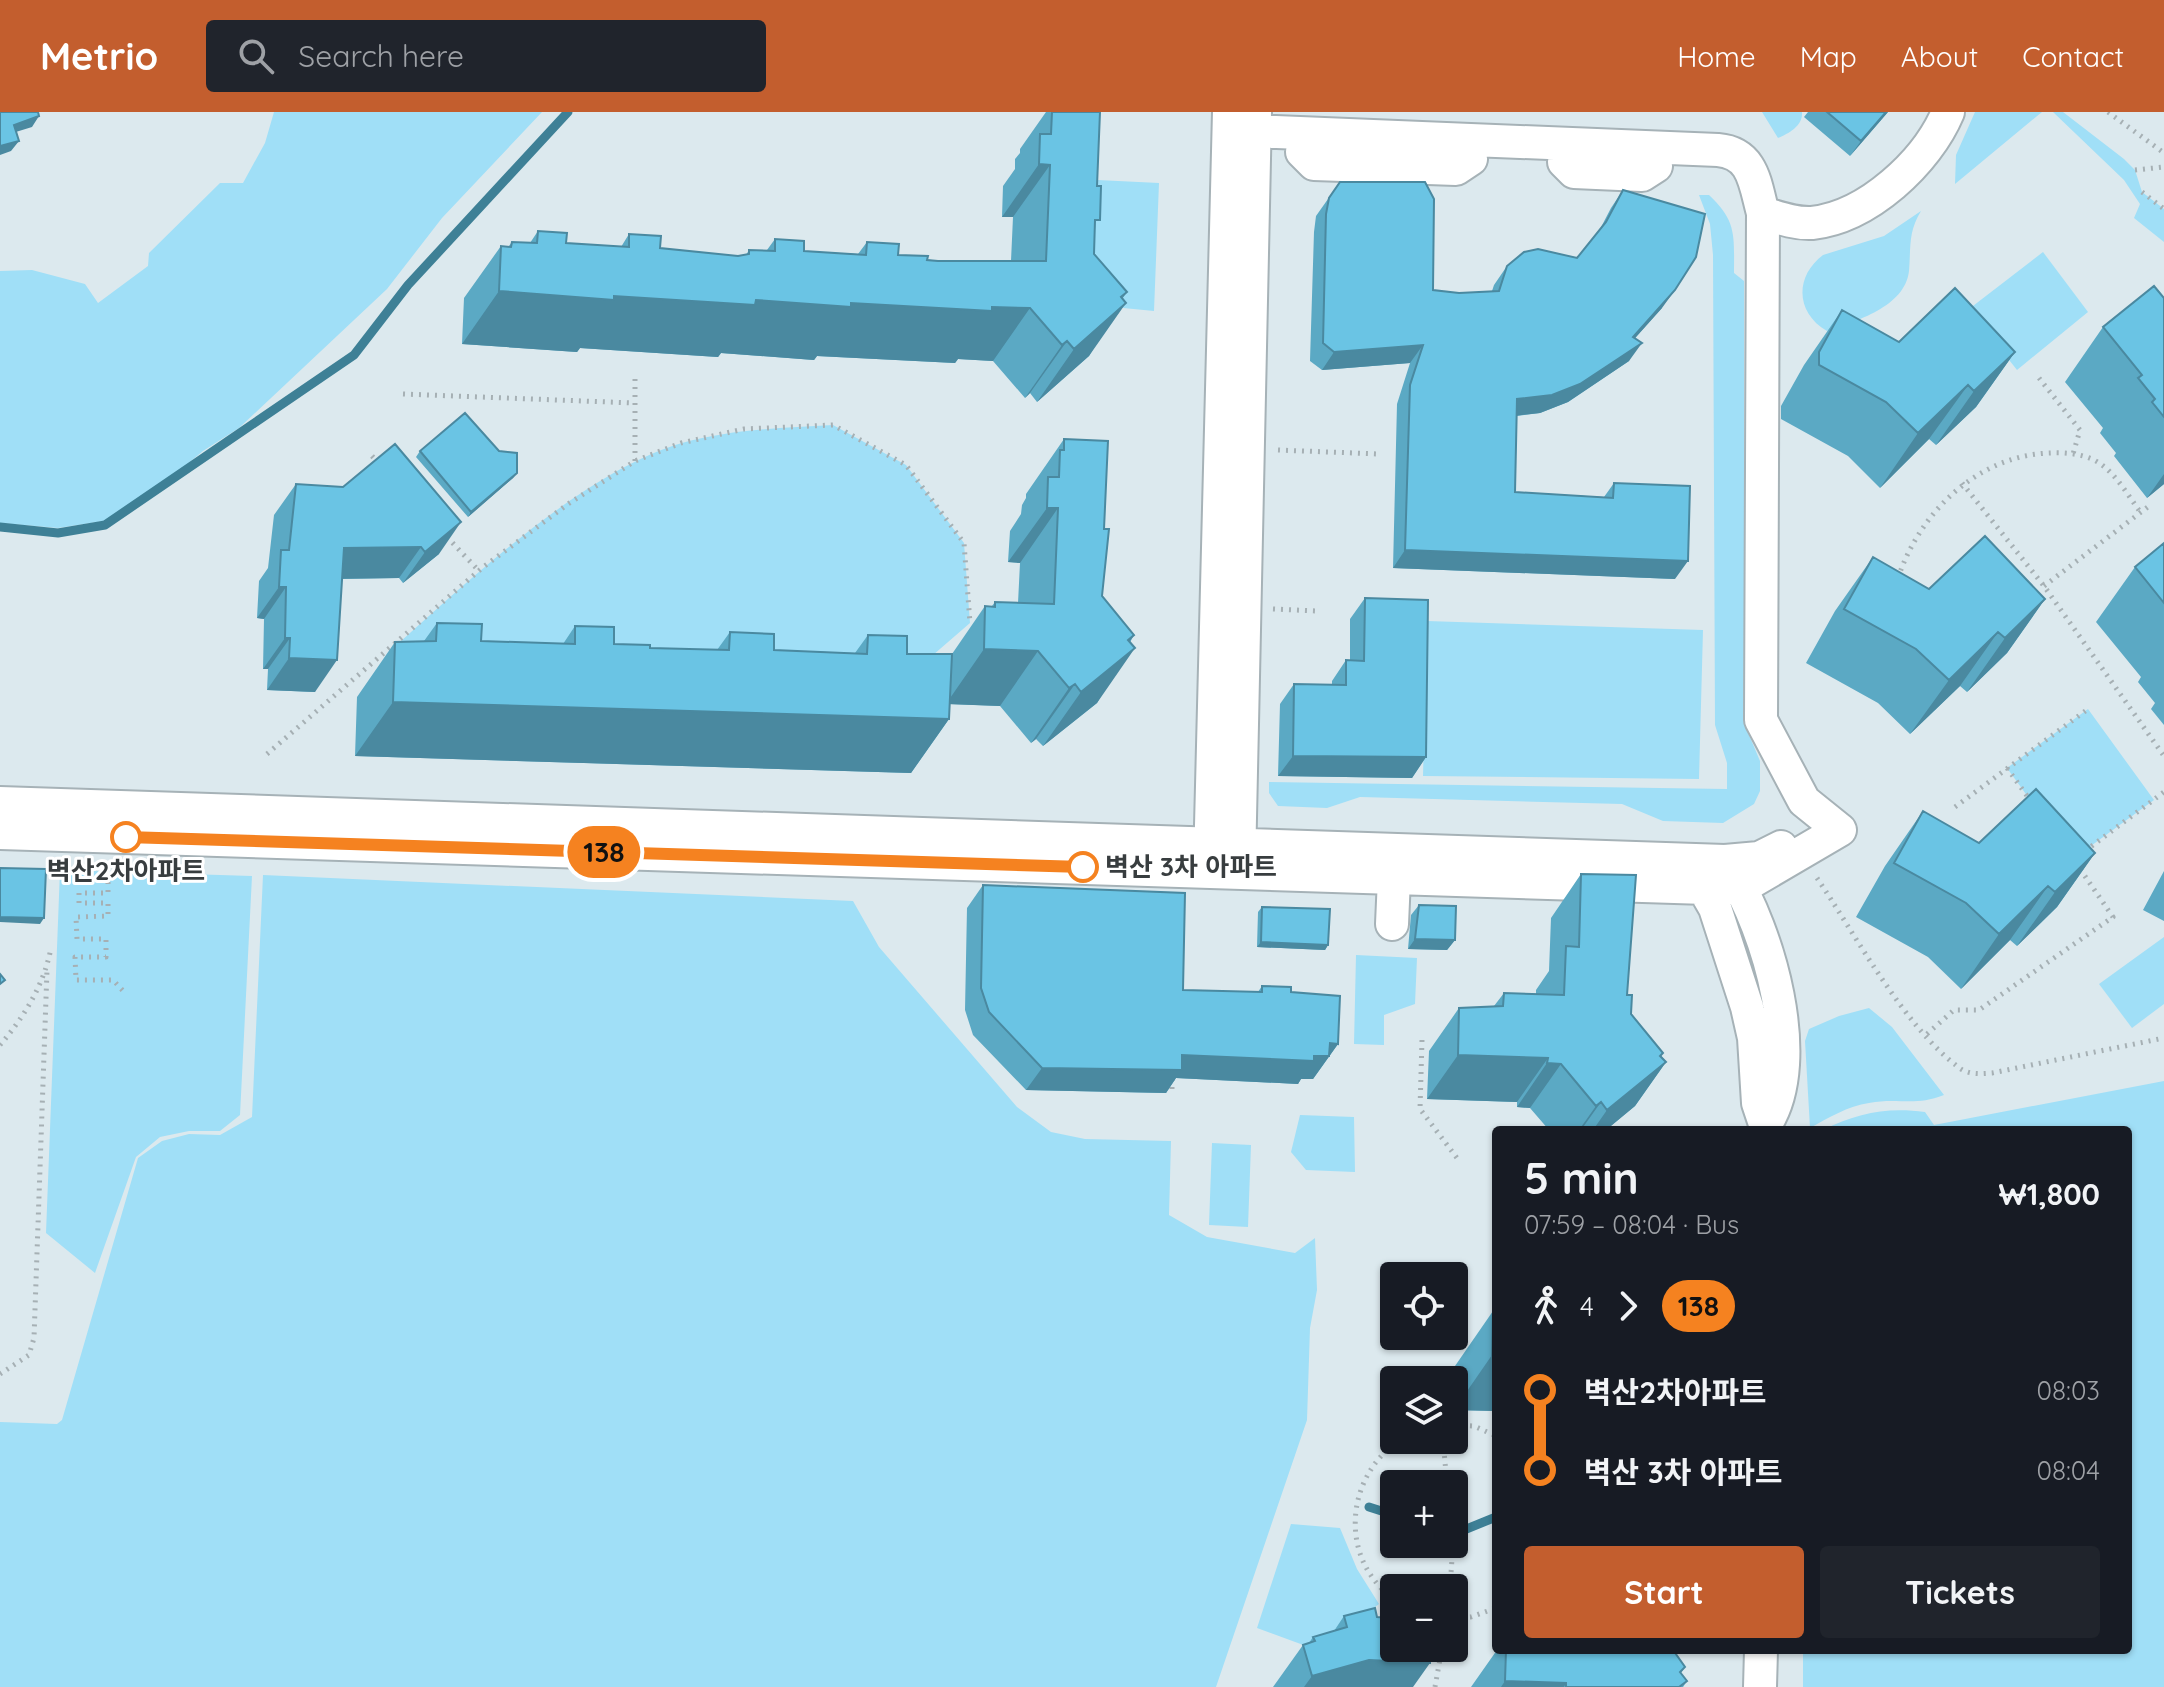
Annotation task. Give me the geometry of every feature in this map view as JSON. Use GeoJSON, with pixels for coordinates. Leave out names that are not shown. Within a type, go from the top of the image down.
{"type":"FeatureCollection","features":[{"type":"Feature","properties":{"kind":"street"},"geometry":{"type":"LineString","coordinates":[[1242,131],[1302,152],[1728,171],[1761,205],[1810,223],[1852,211],[1908,169],[1939,133],[1948,112]]}},
{"type":"Feature","properties":{"kind":"street"},"geometry":{"type":"LineString","coordinates":[[0,803],[1224,859],[1394,878],[1706,888],[1819,827],[1834,824],[1804,801],[1761,720],[1761,205],[1749,167],[1728,150],[1242,131]]}},
{"type":"Feature","properties":{"kind":"street"},"geometry":{"type":"LineString","coordinates":[[1224,859],[1242,131]]}},
{"type":"Feature","properties":{"kind":"street"},"geometry":{"type":"LineString","coordinates":[[0,833],[1224,859],[1330,849],[1685,859],[1733,874],[1761,937],[1782,1028],[1778,1104],[1767,1126]]}},
{"type":"Feature","properties":{"kind":"street"},"geometry":{"type":"LineString","coordinates":[[1685,859],[1706,888],[1747,1007],[1754,1038],[1758,1103],[1767,1126]]}},
{"type":"Feature","properties":{"kind":"street"},"geometry":{"type":"LineString","coordinates":[[1392,924],[1394,878]]}},
{"type":"Feature","properties":{"kind":"street"},"geometry":{"type":"LineString","coordinates":[[1760,1687],[1761,1654]]}},
{"type":"Feature","properties":{"kind":"path"},"geometry":{"type":"LineString","coordinates":[[2108,112],[2164,153]]}},
{"type":"Feature","properties":{"kind":"path"},"geometry":{"type":"LineString","coordinates":[[2135,170],[2164,167]]}},
{"type":"Feature","properties":{"kind":"path"},"geometry":{"type":"LineString","coordinates":[[2142,192],[2164,209]]}},
{"type":"Feature","properties":{"kind":"path"},"geometry":{"type":"LineString","coordinates":[[635,377],[635,461]]}},
{"type":"Feature","properties":{"kind":"path"},"geometry":{"type":"LineString","coordinates":[[2039,378],[2080,430],[2073,454]]}},
{"type":"Feature","properties":{"kind":"path"},"geometry":{"type":"LineString","coordinates":[[403,394],[634,403]]}},
{"type":"Feature","properties":{"kind":"path"},"geometry":{"type":"LineString","coordinates":[[267,754],[479,571],[568,504],[635,461],[681,443],[744,429],[833,425],[906,465],[964,543],[970,623]]}},
{"type":"Feature","properties":{"kind":"path"},"geometry":{"type":"LineString","coordinates":[[1265,450],[1379,454]]}},
{"type":"Feature","properties":{"kind":"path"},"geometry":{"type":"LineString","coordinates":[[1893,592],[1911,546],[1962,483],[2014,457],[2073,454],[2101,464],[2141,513]]}},
{"type":"Feature","properties":{"kind":"path"},"geometry":{"type":"LineString","coordinates":[[372,456],[383,468]]}},
{"type":"Feature","properties":{"kind":"path"},"geometry":{"type":"LineString","coordinates":[[1962,483],[2044,586],[2164,756]]}},
{"type":"Feature","properties":{"kind":"path"},"geometry":{"type":"LineString","coordinates":[[2044,586],[2149,506]]}},
{"type":"Feature","properties":{"kind":"path"},"geometry":{"type":"LineString","coordinates":[[436,525],[479,571]]}},
{"type":"Feature","properties":{"kind":"path"},"geometry":{"type":"LineString","coordinates":[[1260,609],[1317,611]]}},
{"type":"Feature","properties":{"kind":"path"},"geometry":{"type":"LineString","coordinates":[[391,650],[406,651]]}},
{"type":"Feature","properties":{"kind":"path"},"geometry":{"type":"LineString","coordinates":[[1955,807],[2088,709]]}},
{"type":"Feature","properties":{"kind":"path"},"geometry":{"type":"LineString","coordinates":[[2007,768],[2032,803]]}},
{"type":"Feature","properties":{"kind":"path"},"geometry":{"type":"LineString","coordinates":[[1927,1034],[1954,1010],[1979,1010],[2113,917],[2073,859],[2164,792]]}},
{"type":"Feature","properties":{"kind":"path"},"geometry":{"type":"LineString","coordinates":[[78,859],[78,879],[108,879],[108,893],[79,893],[79,903],[108,903],[108,916],[76,917],[77,939],[106,939],[106,957],[75,957],[76,980],[113,980],[125,993]]}},
{"type":"Feature","properties":{"kind":"path"},"geometry":{"type":"LineString","coordinates":[[1811,871],[1927,1034],[1958,1068],[1974,1074],[2164,1038]]}},
{"type":"Feature","properties":{"kind":"path"},"geometry":{"type":"LineString","coordinates":[[0,1374],[29,1355],[34,1338],[47,970],[51,948]]}},
{"type":"Feature","properties":{"kind":"path"},"geometry":{"type":"LineString","coordinates":[[0,1045],[30,1005],[47,970]]}},
{"type":"Feature","properties":{"kind":"path"},"geometry":{"type":"LineString","coordinates":[[1422,1040],[1420,1109],[1457,1158]]}},
{"type":"Feature","properties":{"kind":"path"},"geometry":{"type":"LineString","coordinates":[[1172,1089],[1173,1073]]}},
{"type":"Feature","properties":{"kind":"path"},"geometry":{"type":"LineString","coordinates":[[1468,1426],[1492,1434]]}},
{"type":"Feature","properties":{"kind":"path"},"geometry":{"type":"LineString","coordinates":[[1380,1588],[1364,1566],[1355,1535],[1355,1505],[1366,1475],[1382,1454]]}},
{"type":"Feature","properties":{"kind":"path"},"geometry":{"type":"LineString","coordinates":[[1468,1617],[1492,1609]]}},
{"type":"Feature","properties":{"kind":"path"},"geometry":{"type":"LineString","coordinates":[[1435,1687],[1439,1662]]}},
{"type":"Feature","properties":{"kind":"shaded area"},"geometry":{"type":"Polygon","coordinates":[[[274,112],[542,112],[442,218],[387,289],[239,428],[203,451],[167,481],[104,521],[58,528],[0,523],[0,271],[32,270],[85,284],[98,303],[148,266],[149,253],[220,183],[243,183],[265,143],[274,112]]]}},
{"type":"Feature","properties":{"kind":"shaded area"},"geometry":{"type":"Polygon","coordinates":[[[1762,112],[1802,112],[1802,117],[1794,128],[1778,138],[1762,112]]]}},
{"type":"Feature","properties":{"kind":"shaded area"},"geometry":{"type":"Polygon","coordinates":[[[1975,112],[2042,112],[1955,184],[1956,155],[1975,112]]]}},
{"type":"Feature","properties":{"kind":"shaded area"},"geometry":{"type":"Polygon","coordinates":[[[2053,112],[2063,112],[2135,170],[2142,192],[2164,209],[2164,242],[2134,218],[2140,204],[2124,180],[2053,112]]]}},
{"type":"Feature","properties":{"kind":"shaded area"},"geometry":{"type":"Polygon","coordinates":[[[1077,179],[1159,183],[1154,311],[1072,303],[1077,179]]]}},
{"type":"Feature","properties":{"kind":"shaded area"},"geometry":{"type":"Polygon","coordinates":[[[1699,195],[1709,195],[1725,213],[1732,230],[1734,273],[1744,281],[1744,723],[1760,761],[1760,791],[1754,804],[1723,823],[1663,821],[1622,804],[1360,797],[1327,808],[1278,806],[1269,793],[1269,782],[1727,789],[1727,763],[1715,725],[1713,255],[1710,224],[1699,195]]]}},
{"type":"Feature","properties":{"kind":"shaded area"},"geometry":{"type":"Polygon","coordinates":[[[1921,211],[1912,233],[1906,284],[1899,294],[1877,311],[1827,331],[1809,315],[1804,305],[1803,284],[1823,255],[1884,236],[1921,211]]]}},
{"type":"Feature","properties":{"kind":"shaded area"},"geometry":{"type":"Polygon","coordinates":[[[2043,252],[2088,312],[2017,370],[1969,309],[2043,252]]]}},
{"type":"Feature","properties":{"kind":"shaded area"},"geometry":{"type":"Polygon","coordinates":[[[833,425],[906,465],[964,543],[970,623],[918,668],[391,650],[528,532],[567,503],[644,457],[682,443],[720,435],[833,425]]]}},
{"type":"Feature","properties":{"kind":"shaded area"},"geometry":{"type":"Polygon","coordinates":[[[1427,621],[1703,630],[1699,779],[1423,776],[1427,621]]]}},
{"type":"Feature","properties":{"kind":"shaded area"},"geometry":{"type":"Polygon","coordinates":[[[2088,709],[2154,800],[2073,859],[2007,768],[2088,709]]]}},
{"type":"Feature","properties":{"kind":"shaded area"},"geometry":{"type":"Polygon","coordinates":[[[60,870],[252,876],[240,1115],[220,1131],[189,1131],[160,1137],[136,1157],[95,1273],[46,1233],[60,870]]]}},
{"type":"Feature","properties":{"kind":"shaded area"},"geometry":{"type":"Polygon","coordinates":[[[263,875],[853,901],[879,947],[1017,1107],[1051,1132],[1085,1139],[1171,1141],[1169,1215],[1207,1237],[1295,1253],[1315,1238],[1317,1290],[1310,1328],[1307,1420],[1216,1687],[0,1687],[0,1422],[57,1424],[62,1420],[138,1158],[162,1141],[189,1134],[220,1135],[252,1117],[263,875]]]}},
{"type":"Feature","properties":{"kind":"shaded area"},"geometry":{"type":"Polygon","coordinates":[[[2164,937],[2164,1004],[2132,1028],[2099,984],[2164,937]]]}},
{"type":"Feature","properties":{"kind":"shaded area"},"geometry":{"type":"Polygon","coordinates":[[[1356,955],[1417,958],[1415,1004],[1384,1015],[1384,1045],[1354,1044],[1356,955]]]}},
{"type":"Feature","properties":{"kind":"shaded area"},"geometry":{"type":"Polygon","coordinates":[[[1869,1008],[1892,1027],[1944,1095],[1933,1099],[1880,1101],[1861,1105],[1810,1126],[1805,1041],[1809,1029],[1869,1008]]]}},
{"type":"Feature","properties":{"kind":"shaded area"},"geometry":{"type":"Polygon","coordinates":[[[2164,1081],[2164,1687],[1803,1687],[1803,1654],[2132,1654],[2132,1126],[1832,1126],[1860,1116],[1898,1110],[1925,1112],[1934,1125],[2164,1081]]]}},
{"type":"Feature","properties":{"kind":"shaded area"},"geometry":{"type":"Polygon","coordinates":[[[1300,1115],[1354,1117],[1355,1172],[1306,1170],[1291,1152],[1300,1115]]]}},
{"type":"Feature","properties":{"kind":"shaded area"},"geometry":{"type":"Polygon","coordinates":[[[1212,1143],[1251,1145],[1248,1227],[1209,1225],[1212,1143]]]}},
{"type":"Feature","properties":{"kind":"shaded area"},"geometry":{"type":"Polygon","coordinates":[[[1291,1524],[1340,1528],[1357,1569],[1379,1604],[1317,1650],[1257,1628],[1291,1524]]]}},
{"type":"Feature","properties":{"kind":"building"},"geometry":{"type":"Polygon","coordinates":[[[0,112],[38,112],[39,116],[14,125],[19,141],[0,146],[0,112]]]}},
{"type":"Feature","properties":{"kind":"building"},"geometry":{"type":"Polygon","coordinates":[[[1052,112],[1100,112],[1097,186],[1101,186],[1100,220],[1095,220],[1094,254],[1127,292],[1121,297],[1126,303],[1074,349],[1067,341],[1062,345],[1030,308],[992,307],[992,311],[851,303],[851,307],[756,300],[755,305],[614,296],[614,300],[499,291],[501,246],[511,247],[512,242],[537,243],[538,231],[567,233],[566,243],[629,247],[629,234],[661,236],[660,248],[738,256],[749,254],[749,250],[775,251],[775,239],[804,241],[804,251],[866,255],[867,242],[899,244],[898,255],[928,256],[927,260],[1046,261],[1050,165],[1039,164],[1040,134],[1051,134],[1052,112]]]}},
{"type":"Feature","properties":{"kind":"building"},"geometry":{"type":"Polygon","coordinates":[[[1827,112],[1886,112],[1861,141],[1827,112]]]}},
{"type":"Feature","properties":{"kind":"building"},"geometry":{"type":"Polygon","coordinates":[[[1340,182],[1425,182],[1434,199],[1433,290],[1459,293],[1499,291],[1507,266],[1524,252],[1538,249],[1577,258],[1606,222],[1623,190],[1705,214],[1696,257],[1675,290],[1633,337],[1642,343],[1580,384],[1552,395],[1517,399],[1515,492],[1613,498],[1614,483],[1690,486],[1688,561],[1405,550],[1410,385],[1423,345],[1334,352],[1323,343],[1326,214],[1329,198],[1340,182]]]}},
{"type":"Feature","properties":{"kind":"building"},"geometry":{"type":"Polygon","coordinates":[[[2154,286],[2164,298],[2164,417],[2152,402],[2155,399],[2138,378],[2142,375],[2103,327],[2154,286]]]}},
{"type":"Feature","properties":{"kind":"building"},"geometry":{"type":"Polygon","coordinates":[[[1955,288],[2015,352],[1974,391],[1968,385],[1918,433],[1886,402],[1819,365],[1819,352],[1842,310],[1899,342],[1955,288]]]}},
{"type":"Feature","properties":{"kind":"building"},"geometry":{"type":"Polygon","coordinates":[[[465,413],[499,451],[517,453],[517,473],[471,512],[420,451],[465,413]]]}},
{"type":"Feature","properties":{"kind":"building"},"geometry":{"type":"Polygon","coordinates":[[[1064,439],[1108,441],[1104,529],[1109,529],[1102,596],[1134,635],[1128,640],[1135,648],[1081,692],[1075,684],[1069,688],[1038,651],[984,649],[985,606],[995,607],[995,602],[1054,604],[1058,508],[1047,508],[1048,477],[1059,477],[1060,450],[1064,450],[1064,439]]]}},
{"type":"Feature","properties":{"kind":"building"},"geometry":{"type":"Polygon","coordinates":[[[395,444],[461,522],[425,552],[421,547],[344,548],[337,660],[289,658],[290,638],[285,638],[286,587],[279,587],[281,550],[289,550],[296,484],[343,487],[395,444]]]}},
{"type":"Feature","properties":{"kind":"building"},"geometry":{"type":"Polygon","coordinates":[[[1985,536],[2045,599],[2005,638],[1998,632],[1949,680],[1916,649],[1844,609],[1873,557],[1929,589],[1985,536]]]}},
{"type":"Feature","properties":{"kind":"building"},"geometry":{"type":"Polygon","coordinates":[[[2164,543],[2164,603],[2135,567],[2164,543]]]}},
{"type":"Feature","properties":{"kind":"building"},"geometry":{"type":"Polygon","coordinates":[[[1365,598],[1428,600],[1426,757],[1293,756],[1294,684],[1346,685],[1346,660],[1364,661],[1365,598]]]}},
{"type":"Feature","properties":{"kind":"building"},"geometry":{"type":"Polygon","coordinates":[[[437,623],[482,624],[481,641],[575,644],[575,626],[614,627],[614,644],[650,645],[650,648],[729,650],[730,632],[774,634],[774,650],[867,654],[868,635],[907,636],[907,654],[952,654],[949,719],[393,702],[395,642],[436,641],[437,623]]]}},
{"type":"Feature","properties":{"kind":"building"},"geometry":{"type":"Polygon","coordinates":[[[2036,789],[2095,853],[2055,892],[2048,886],[1999,934],[1966,903],[1894,863],[1923,811],[1979,843],[2036,789]]]}},
{"type":"Feature","properties":{"kind":"building"},"geometry":{"type":"Polygon","coordinates":[[[0,868],[46,869],[44,918],[0,917],[0,868]]]}},
{"type":"Feature","properties":{"kind":"building"},"geometry":{"type":"Polygon","coordinates":[[[1581,874],[1636,875],[1627,995],[1632,995],[1631,1014],[1663,1053],[1660,1056],[1666,1062],[1607,1110],[1601,1102],[1596,1106],[1561,1064],[1547,1063],[1548,1058],[1458,1055],[1459,1008],[1503,1006],[1504,993],[1564,995],[1566,946],[1579,947],[1581,874]]]}},
{"type":"Feature","properties":{"kind":"building"},"geometry":{"type":"Polygon","coordinates":[[[983,885],[1185,893],[1183,990],[1262,992],[1262,986],[1291,987],[1291,992],[1340,996],[1338,1044],[1330,1043],[1329,1056],[1314,1056],[1314,1061],[1182,1055],[1182,1070],[1042,1068],[989,1012],[981,988],[983,885]]]}},
{"type":"Feature","properties":{"kind":"building"},"geometry":{"type":"Polygon","coordinates":[[[1419,905],[1456,906],[1455,940],[1415,939],[1419,905]]]}},
{"type":"Feature","properties":{"kind":"building"},"geometry":{"type":"Polygon","coordinates":[[[1262,907],[1330,909],[1328,945],[1261,942],[1262,907]]]}},
{"type":"Feature","properties":{"kind":"building"},"geometry":{"type":"Polygon","coordinates":[[[1375,1608],[1377,1617],[1380,1617],[1380,1661],[1369,1660],[1312,1676],[1303,1645],[1315,1641],[1313,1637],[1347,1627],[1344,1616],[1375,1608]]]}},
{"type":"Feature","properties":{"kind":"building"},"geometry":{"type":"Polygon","coordinates":[[[1506,1654],[1676,1654],[1685,1667],[1680,1672],[1687,1681],[1679,1687],[1566,1687],[1566,1683],[1505,1681],[1506,1654]]]}},
{"type":"Feature","properties":{"kind":"waterway"},"geometry":{"type":"LineString","coordinates":[[0,527],[58,533],[105,525],[354,355],[408,285],[568,112]]}},
{"type":"Feature","properties":{"kind":"waterway"},"geometry":{"type":"LineString","coordinates":[[1369,1507],[1380,1511]]}},
{"type":"Feature","properties":{"kind":"waterway"},"geometry":{"type":"LineString","coordinates":[[1468,1528],[1492,1519]]}},
{"type":"Feature","properties":{"kind":"bus line","name":"138"},"geometry":{"type":"LineString","coordinates":[[126,837],[1083,867]]}},
{"type":"Feature","properties":{"kind":"place","name":"벽산2차아파트"},"geometry":{"type":"Point","coordinates":[126,837]}},
{"type":"Feature","properties":{"kind":"place","name":"벽산 3차 아파트"},"geometry":{"type":"Point","coordinates":[1083,867]}}]}
